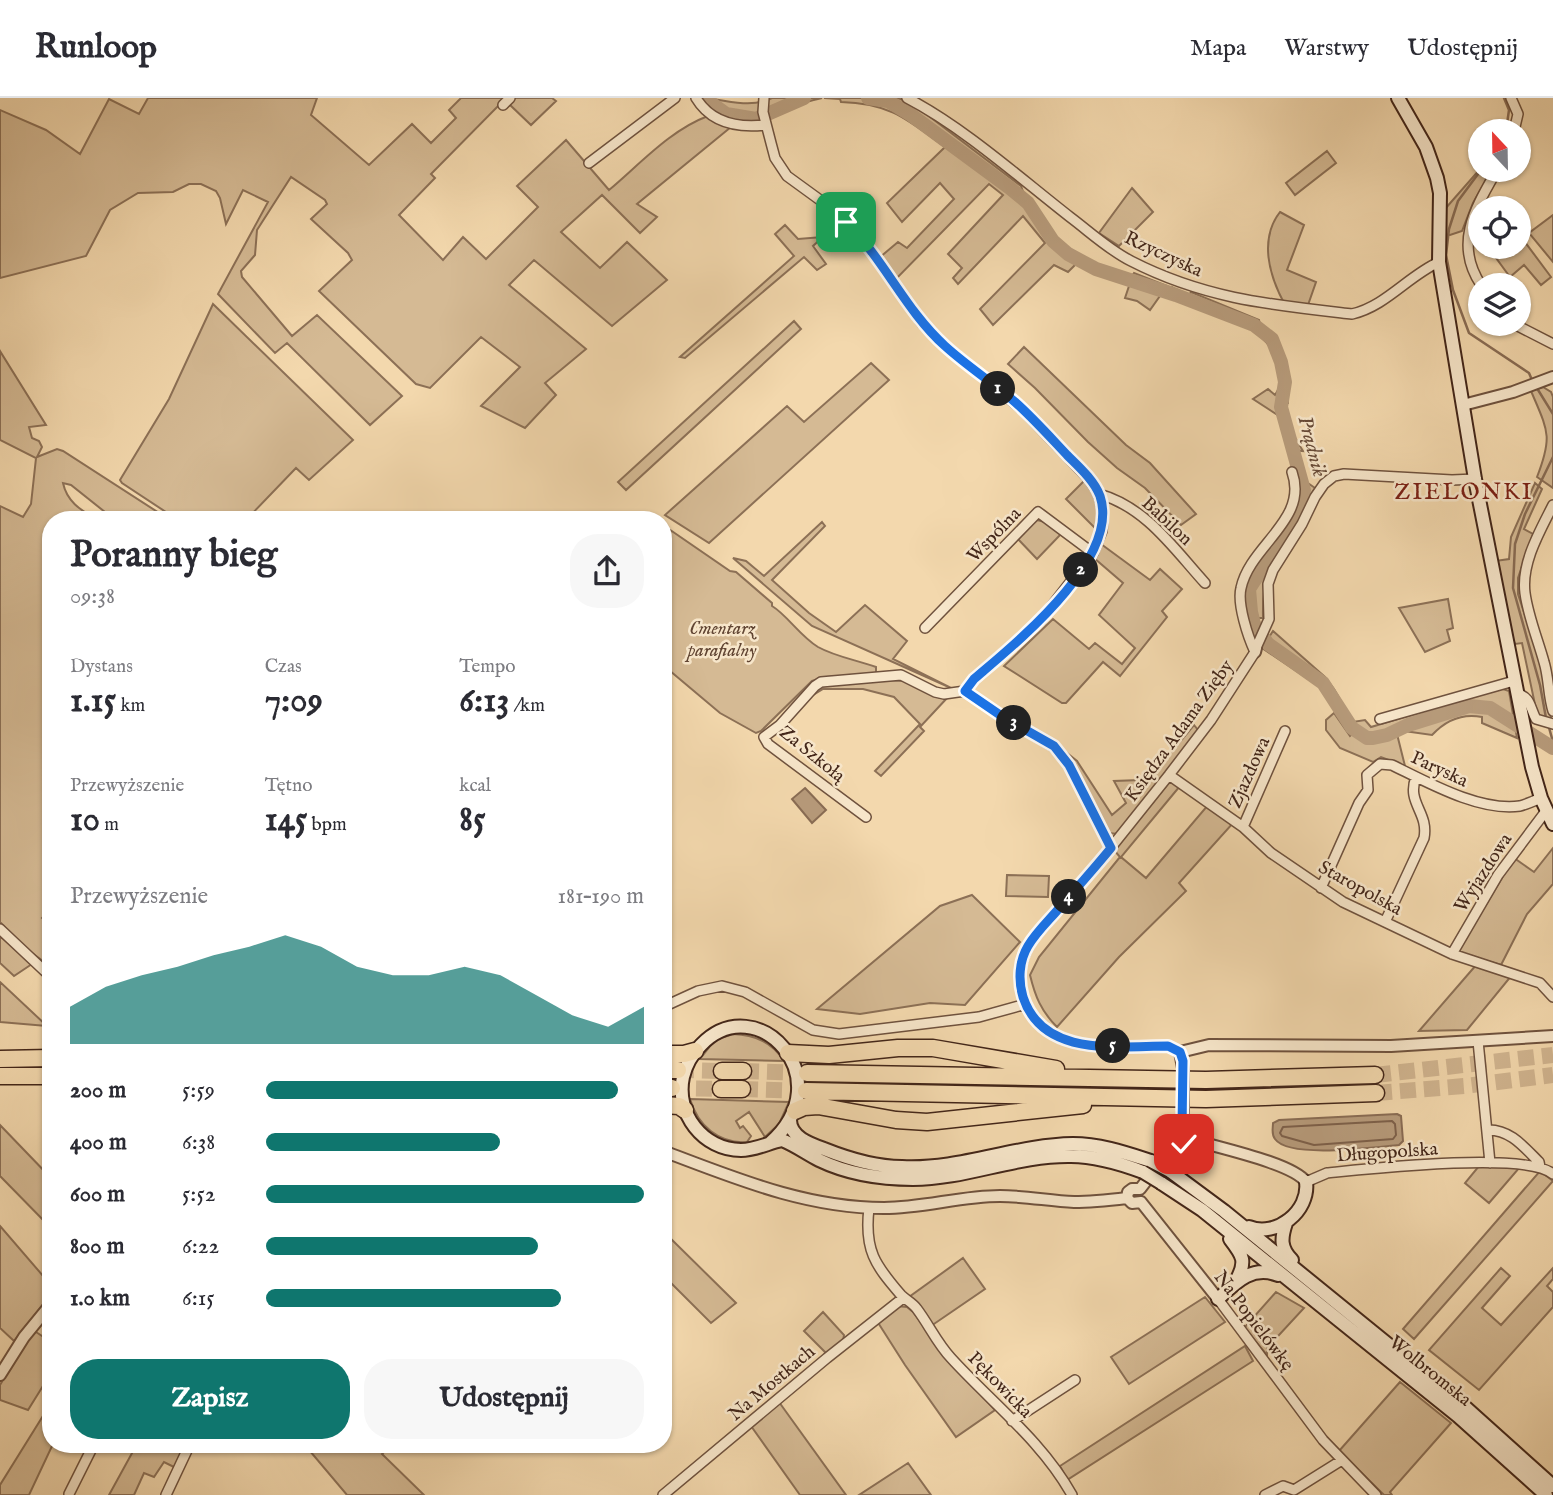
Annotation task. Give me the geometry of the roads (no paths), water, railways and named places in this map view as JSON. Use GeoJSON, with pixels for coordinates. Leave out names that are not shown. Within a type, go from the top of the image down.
{"type":"FeatureCollection","features":[{"type":"Feature","properties":{"kind":"highway"},"geometry":{"type":"LineString","coordinates":[[788,1053],[829,1055],[898,1048],[933,1048],[1117,1079]]}},
{"type":"Feature","properties":{"kind":"highway"},"geometry":{"type":"LineString","coordinates":[[672,1054],[695,1051]]}},
{"type":"Feature","properties":{"kind":"highway"},"geometry":{"type":"LineString","coordinates":[[0,1059],[42,1058]]}},
{"type":"Feature","properties":{"kind":"highway"},"geometry":{"type":"LineString","coordinates":[[722,1071],[743,1071]]}},
{"type":"Feature","properties":{"kind":"highway"},"geometry":{"type":"LineString","coordinates":[[807,1073],[1117,1079],[1291,1079],[1375,1075]]}},
{"type":"Feature","properties":{"kind":"highway"},"geometry":{"type":"LineString","coordinates":[[0,1076],[42,1076]]}},
{"type":"Feature","properties":{"kind":"highway"},"geometry":{"type":"LineString","coordinates":[[721,1089],[742,1089]]}},
{"type":"Feature","properties":{"kind":"highway"},"geometry":{"type":"LineString","coordinates":[[806,1091],[1162,1098],[1293,1098],[1376,1093]]}},
{"type":"Feature","properties":{"kind":"highway"},"geometry":{"type":"LineString","coordinates":[[792,1115],[804,1107],[818,1106],[897,1120],[927,1122],[1162,1098]]}},
{"type":"Feature","properties":{"kind":"highway"},"geometry":{"type":"LineString","coordinates":[[672,1106],[685,1110]]}},
{"type":"Feature","properties":{"kind":"main road"},"geometry":{"type":"LineString","coordinates":[[1398,98],[1426,147],[1437,178],[1440,193],[1439,262],[1475,479],[1527,745],[1543,805],[1553,824]]}},
{"type":"Feature","properties":{"kind":"main road"},"geometry":{"type":"LineString","coordinates":[[738,1027],[764,1033],[777,1041],[788,1053],[799,1083],[792,1115],[782,1132],[770,1143],[755,1149],[740,1150],[722,1147],[701,1135],[685,1110],[682,1084],[685,1069],[695,1051],[713,1035],[738,1027]]}},
{"type":"Feature","properties":{"kind":"main road"},"geometry":{"type":"LineString","coordinates":[[792,1115],[794,1133],[811,1144],[860,1161],[888,1167],[932,1166],[1069,1144],[1116,1150],[1151,1161],[1170,1171],[1241,1224],[1311,1281]]}},
{"type":"Feature","properties":{"kind":"main road","name":"Wolbromska"},"geometry":{"type":"LineString","coordinates":[[770,1143],[782,1140],[835,1167],[885,1178],[934,1177],[1036,1159],[1069,1156],[1109,1161],[1143,1172],[1219,1225],[1458,1416],[1546,1495]]}},
{"type":"Feature","properties":{"kind":"main road"},"geometry":{"type":"LineString","coordinates":[[1306,1182],[1304,1199],[1286,1223],[1282,1236],[1283,1248],[1311,1281]]}},
{"type":"Feature","properties":{"kind":"main road"},"geometry":{"type":"LineString","coordinates":[[1241,1224],[1264,1232],[1286,1223]]}},
{"type":"Feature","properties":{"kind":"main road"},"geometry":{"type":"LineString","coordinates":[[1219,1225],[1243,1259],[1236,1282]]}},
{"type":"Feature","properties":{"kind":"main road"},"geometry":{"type":"LineString","coordinates":[[1218,1299],[1236,1282],[1257,1271],[1267,1271],[1288,1280]]}},
{"type":"Feature","properties":{"kind":"main road","name":"Wolbromska"},"geometry":{"type":"LineString","coordinates":[[1311,1281],[1465,1407],[1553,1486]]}},
{"type":"Feature","properties":{"kind":"street"},"geometry":{"type":"LineString","coordinates":[[589,163],[675,98]]}},
{"type":"Feature","properties":{"kind":"street"},"geometry":{"type":"LineString","coordinates":[[696,98],[713,117],[722,121],[741,125],[764,119]]}},
{"type":"Feature","properties":{"kind":"street"},"geometry":{"type":"LineString","coordinates":[[764,98],[764,119],[775,159],[787,176],[831,208],[860,235],[922,323],[944,345],[1022,409],[1089,478],[1099,494],[1102,531],[1093,553],[1051,610],[974,679],[965,691],[1003,717],[1054,746],[1069,765],[1111,848]]}},
{"type":"Feature","properties":{"kind":"street","name":"Rzyczyska"},"geometry":{"type":"LineString","coordinates":[[906,98],[973,142],[1130,261],[1197,289],[1248,302],[1353,314],[1368,310],[1426,268],[1439,262]]}},
{"type":"Feature","properties":{"kind":"street"},"geometry":{"type":"LineString","coordinates":[[1511,98],[1518,114],[1517,119]]}},
{"type":"Feature","properties":{"kind":"street"},"geometry":{"type":"LineString","coordinates":[[1476,273],[1468,235],[1476,204],[1490,182]]}},
{"type":"Feature","properties":{"kind":"street"},"geometry":{"type":"LineString","coordinates":[[1531,333],[1553,344]]}},
{"type":"Feature","properties":{"kind":"street"},"geometry":{"type":"LineString","coordinates":[[1463,405],[1520,390],[1553,377]]}},
{"type":"Feature","properties":{"kind":"street"},"geometry":{"type":"LineString","coordinates":[[1255,650],[1249,639],[1240,594],[1241,585],[1248,569],[1293,522],[1296,482],[1292,472]]}},
{"type":"Feature","properties":{"kind":"street","name":"Księdza Adama Zięby"},"geometry":{"type":"LineString","coordinates":[[1026,1004],[1020,971],[1028,945],[1111,848],[1221,705],[1255,650],[1269,619],[1268,584],[1293,522],[1324,484],[1334,476],[1344,474],[1475,479]]}},
{"type":"Feature","properties":{"kind":"street","name":"Babilon"},"geometry":{"type":"LineString","coordinates":[[1099,494],[1127,505],[1153,525],[1205,583]]}},
{"type":"Feature","properties":{"kind":"street"},"geometry":{"type":"LineString","coordinates":[[1553,505],[1536,539],[1525,576],[1525,593],[1545,664],[1553,710]]}},
{"type":"Feature","properties":{"kind":"street","name":"Wspólna"},"geometry":{"type":"LineString","coordinates":[[925,628],[1038,512],[1093,553]]}},
{"type":"Feature","properties":{"kind":"street","name":"Za Szkołą"},"geometry":{"type":"LineString","coordinates":[[866,817],[768,744],[764,737],[780,725],[814,686],[821,682],[901,675],[935,692],[944,694],[965,691]]}},
{"type":"Feature","properties":{"kind":"street"},"geometry":{"type":"LineString","coordinates":[[1380,719],[1515,688],[1526,698],[1536,719],[1549,723]]}},
{"type":"Feature","properties":{"kind":"street","name":"Zjazdowa"},"geometry":{"type":"LineString","coordinates":[[1242,827],[1285,731]]}},
{"type":"Feature","properties":{"kind":"street","name":"Paryska"},"geometry":{"type":"LineString","coordinates":[[1321,888],[1359,803],[1368,790],[1367,775],[1380,764],[1387,763],[1456,795],[1486,803],[1543,805]]}},
{"type":"Feature","properties":{"kind":"street","name":"Staropolska"},"geometry":{"type":"LineString","coordinates":[[1169,775],[1242,827],[1271,853],[1343,902],[1452,954],[1540,983],[1553,997]]}},
{"type":"Feature","properties":{"kind":"street"},"geometry":{"type":"LineString","coordinates":[[1385,922],[1426,828],[1412,792],[1416,777]]}},
{"type":"Feature","properties":{"kind":"street","name":"Wyjazdowa"},"geometry":{"type":"LineString","coordinates":[[1452,954],[1543,805]]}},
{"type":"Feature","properties":{"kind":"street"},"geometry":{"type":"LineString","coordinates":[[0,929],[42,969]]}},
{"type":"Feature","properties":{"kind":"street"},"geometry":{"type":"LineString","coordinates":[[672,1003],[707,988],[722,986],[745,992],[813,1030],[839,1034],[979,1017],[1026,1004],[1043,1028],[1064,1041],[1087,1045],[1168,1046],[1180,1052],[1209,1045],[1391,1046],[1553,1035]]}},
{"type":"Feature","properties":{"kind":"street"},"geometry":{"type":"LineString","coordinates":[[1478,1041],[1490,1163]]}},
{"type":"Feature","properties":{"kind":"street"},"geometry":{"type":"LineString","coordinates":[[1180,1052],[1183,1068],[1182,1128]]}},
{"type":"Feature","properties":{"kind":"street"},"geometry":{"type":"LineString","coordinates":[[1182,1128],[1189,1132],[1190,1139]]}},
{"type":"Feature","properties":{"kind":"street"},"geometry":{"type":"LineString","coordinates":[[1140,1189],[1176,1142],[1174,1133],[1182,1128]]}},
{"type":"Feature","properties":{"kind":"street"},"geometry":{"type":"LineString","coordinates":[[1487,1130],[1508,1133],[1539,1162],[1540,1167]]}},
{"type":"Feature","properties":{"kind":"street"},"geometry":{"type":"LineString","coordinates":[[1176,1142],[1184,1144],[1190,1139]]}},
{"type":"Feature","properties":{"kind":"street"},"geometry":{"type":"LineString","coordinates":[[1190,1139],[1282,1166],[1306,1182]]}},
{"type":"Feature","properties":{"kind":"street"},"geometry":{"type":"LineString","coordinates":[[672,1154],[774,1192],[813,1202],[869,1208],[916,1207],[967,1198],[1000,1196],[1072,1202],[1128,1198]]}},
{"type":"Feature","properties":{"kind":"street","name":"Długopolska"},"geometry":{"type":"LineString","coordinates":[[1306,1182],[1327,1172],[1490,1163],[1528,1164],[1553,1174]]}},
{"type":"Feature","properties":{"kind":"street"},"geometry":{"type":"LineString","coordinates":[[1128,1198],[1132,1189],[1140,1189]]}},
{"type":"Feature","properties":{"kind":"street"},"geometry":{"type":"LineString","coordinates":[[1128,1198],[1132,1203],[1140,1202],[1143,1196],[1140,1189]]}},
{"type":"Feature","properties":{"kind":"street","name":"Na Popielówkę"},"geometry":{"type":"LineString","coordinates":[[1140,1202],[1218,1299],[1323,1440],[1376,1495]]}},
{"type":"Feature","properties":{"kind":"street","name":"Pękowicka"},"geometry":{"type":"LineString","coordinates":[[869,1208],[867,1235],[872,1258],[903,1298],[917,1309],[948,1355],[1045,1454],[1072,1495]]}},
{"type":"Feature","properties":{"kind":"street","name":"Na Mostkach"},"geometry":{"type":"LineString","coordinates":[[663,1495],[903,1298]]}},
{"type":"Feature","properties":{"kind":"street"},"geometry":{"type":"LineString","coordinates":[[0,1375],[24,1336],[42,1315]]}},
{"type":"Feature","properties":{"kind":"street"},"geometry":{"type":"LineString","coordinates":[[1012,1421],[1075,1380]]}},
{"type":"Feature","properties":{"kind":"street"},"geometry":{"type":"LineString","coordinates":[[69,1494],[90,1453]]}},
{"type":"Feature","properties":{"kind":"street"},"geometry":{"type":"LineString","coordinates":[[166,1495],[186,1453]]}},
{"type":"Feature","properties":{"kind":"street"},"geometry":{"type":"LineString","coordinates":[[1265,1495],[1283,1486],[1294,1490],[1342,1460]]}},
{"type":"Feature","properties":{"kind":"water"},"geometry":{"type":"Polygon","coordinates":[[[805,788],[826,810],[812,823],[792,799],[805,788]]]}},
{"type":"Feature","properties":{"kind":"water"},"geometry":{"type":"Polygon","coordinates":[[[1397,1114],[1401,1116],[1403,1141],[1399,1145],[1333,1150],[1297,1149],[1283,1145],[1275,1139],[1273,1133],[1273,1123],[1279,1120],[1397,1114]]]}},
{"type":"Feature","properties":{"kind":"waterway","name":"Prądnik"},"geometry":{"type":"LineString","coordinates":[[704,98],[726,114],[756,119],[804,98]]}},
{"type":"Feature","properties":{"kind":"waterway","name":"Prądnik"},"geometry":{"type":"LineString","coordinates":[[868,98],[888,101],[911,115],[1010,188],[1028,203],[1053,241],[1068,254],[1096,269],[1176,295],[1254,325],[1272,339],[1285,382],[1281,407],[1304,490],[1296,516],[1249,589],[1251,612],[1254,624],[1268,644],[1323,683],[1352,728],[1367,738],[1373,738],[1469,706],[1490,708],[1553,748]]}},
{"type":"Feature","properties":{"kind":"waterway"},"geometry":{"type":"LineString","coordinates":[[1504,98],[1509,110],[1508,119]]}},
{"type":"Feature","properties":{"kind":"waterway"},"geometry":{"type":"LineString","coordinates":[[1472,182],[1458,201],[1449,229],[1446,255],[1453,290],[1469,333],[1529,373],[1532,380]]}},
{"type":"Feature","properties":{"kind":"waterway"},"geometry":{"type":"LineString","coordinates":[[1535,385],[1553,414]]}},
{"type":"Feature","properties":{"kind":"waterway"},"geometry":{"type":"LineString","coordinates":[[1546,718],[1540,685],[1513,588],[1515,544],[1525,514],[1553,457]]}},
{"type":"Feature","properties":{"kind":"waterway"},"geometry":{"type":"LineString","coordinates":[[1548,724],[1553,742]]}},
{"type":"Feature","properties":{"kind":"tunnel"},"geometry":{"type":"LineString","coordinates":[[1375,1075],[1553,1055]]}},
{"type":"Feature","properties":{"kind":"tunnel"},"geometry":{"type":"LineString","coordinates":[[678,1070],[722,1071]]}},
{"type":"Feature","properties":{"kind":"tunnel"},"geometry":{"type":"LineString","coordinates":[[743,1071],[807,1073]]}},
{"type":"Feature","properties":{"kind":"tunnel"},"geometry":{"type":"LineString","coordinates":[[1376,1093],[1553,1075]]}},
{"type":"Feature","properties":{"kind":"tunnel"},"geometry":{"type":"LineString","coordinates":[[672,1088],[721,1089]]}},
{"type":"Feature","properties":{"kind":"tunnel"},"geometry":{"type":"LineString","coordinates":[[742,1089],[806,1091]]}},
{"type":"Feature","properties":{"kind":"district","name":"ZIELONKI"},"geometry":{"type":"Point","coordinates":[1464,491]}},
{"type":"Feature","properties":{"kind":"park label","name":"Cmentarz parafialny"},"geometry":{"type":"Point","coordinates":[722,638]}}]}
